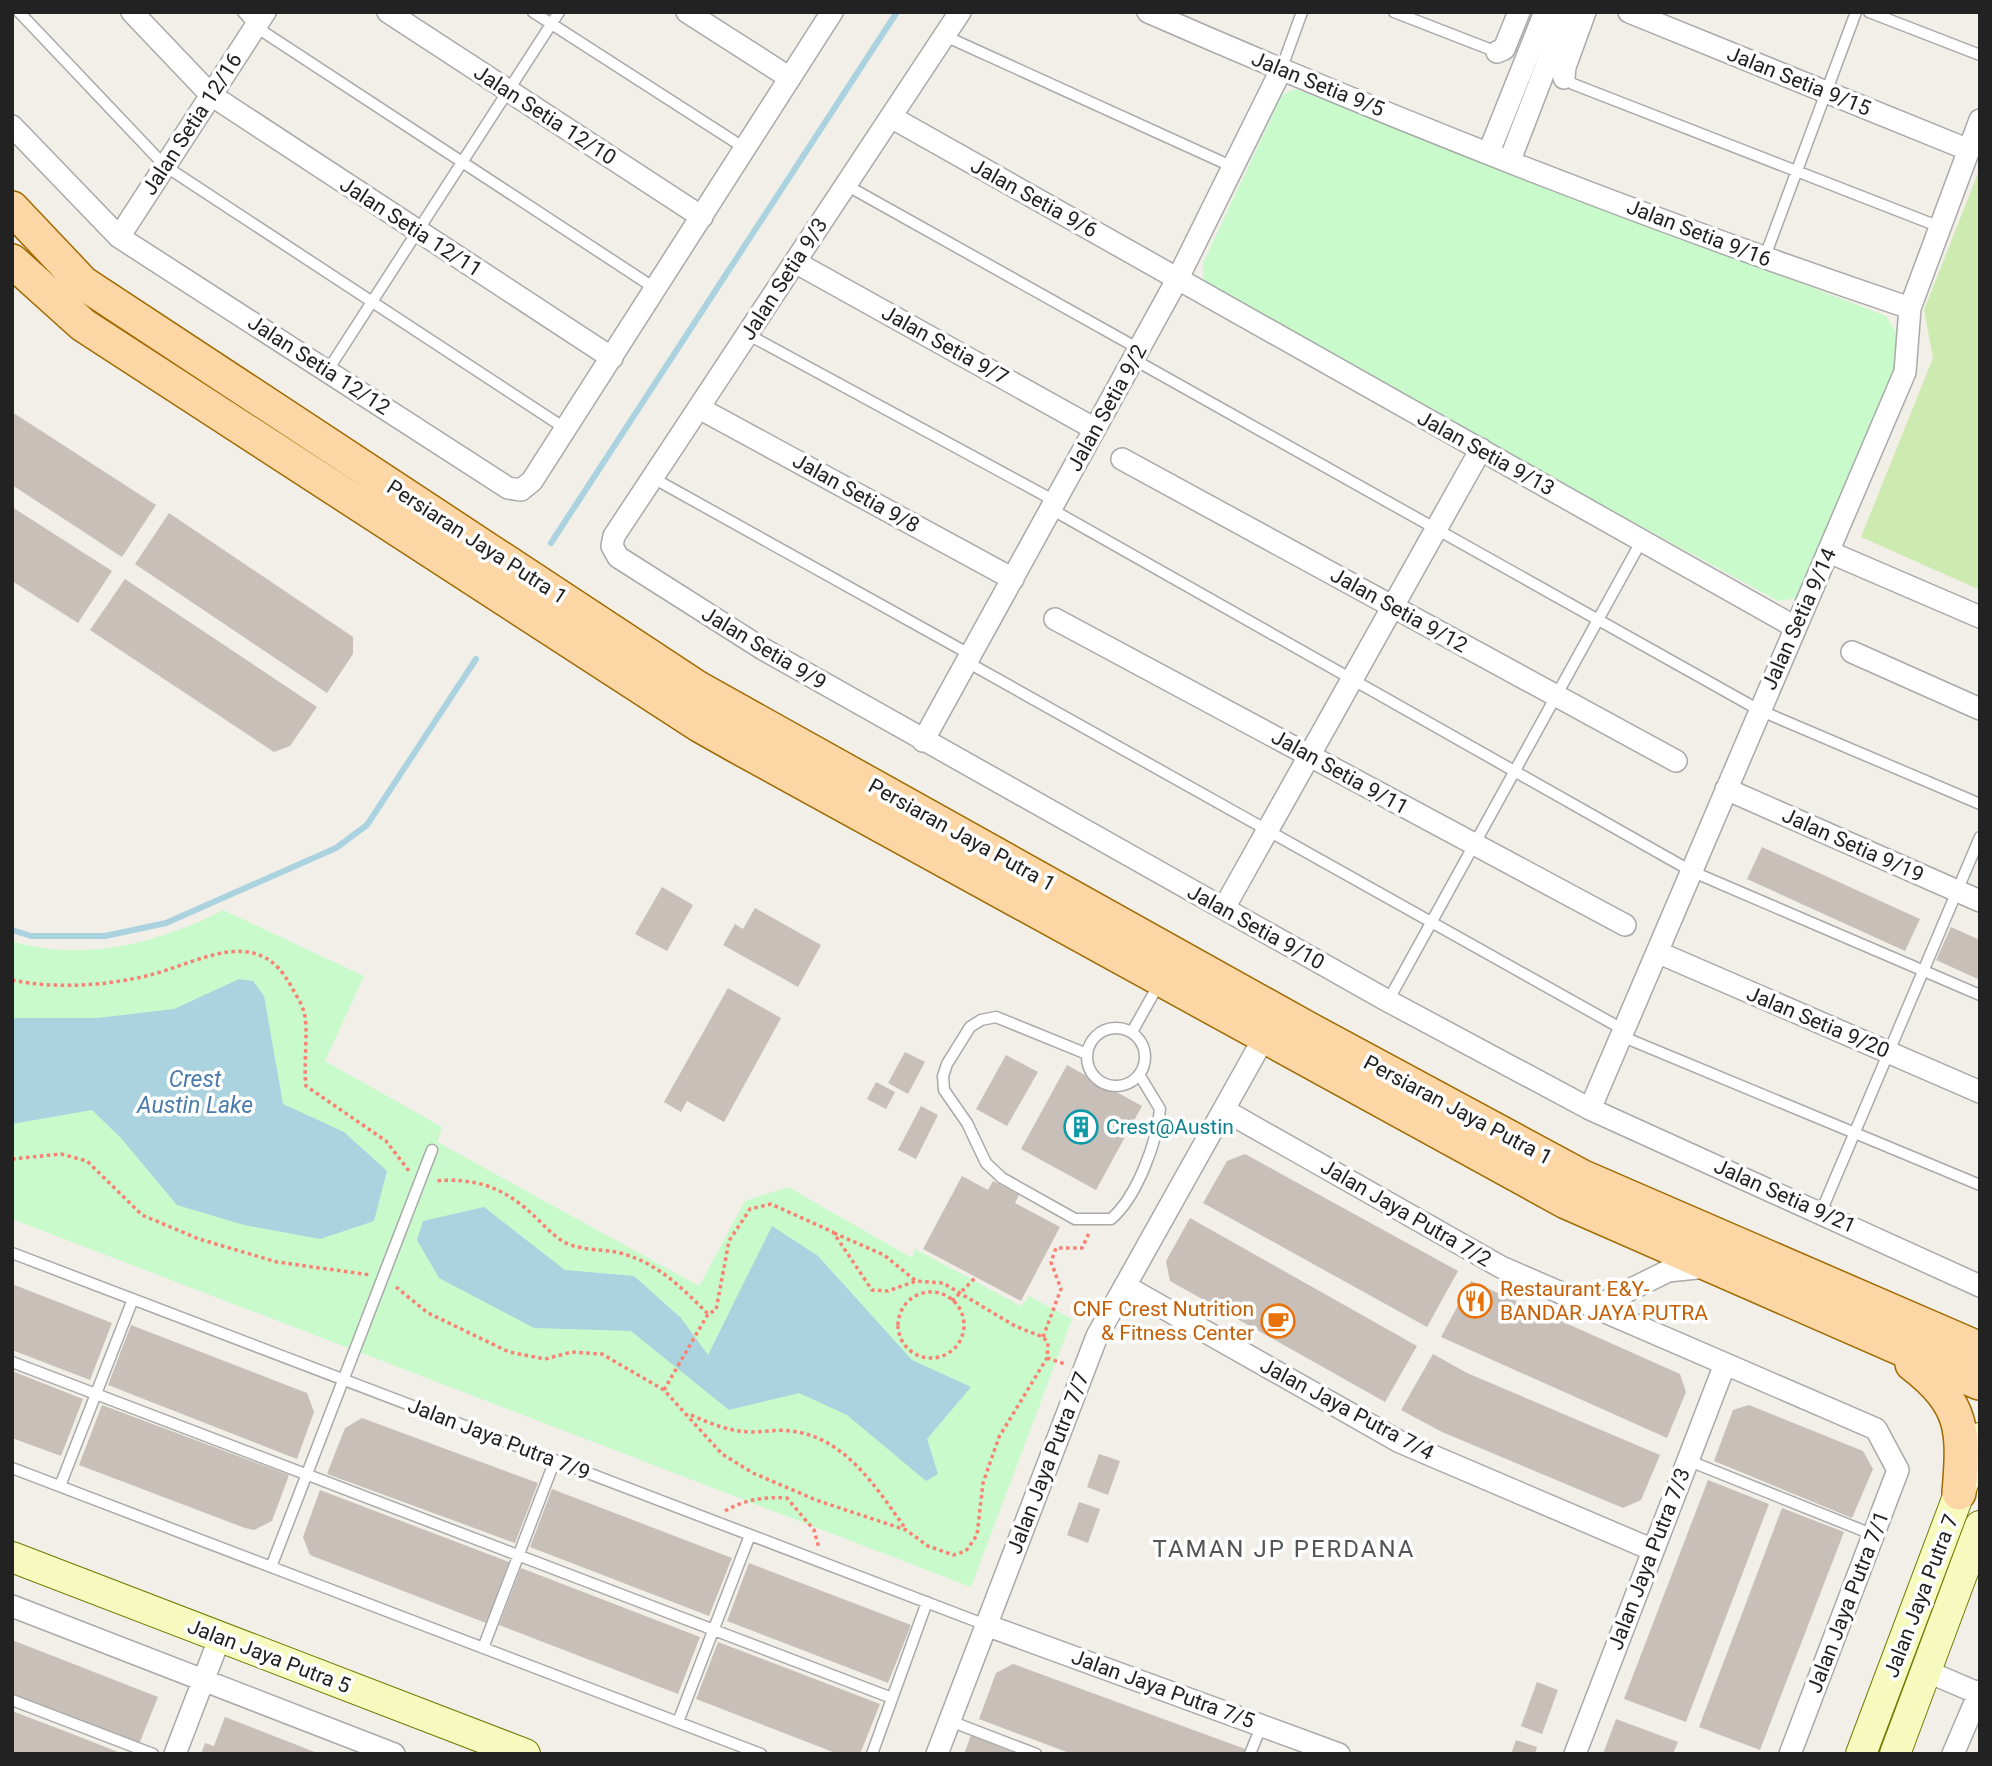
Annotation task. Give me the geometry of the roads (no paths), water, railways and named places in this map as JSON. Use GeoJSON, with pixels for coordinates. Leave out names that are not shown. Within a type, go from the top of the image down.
{"type":"FeatureCollection","features":[{"type":"Feature","properties":{"kind":"main road","name":"Persiaran Jaya Putra 1"},"geometry":{"type":"LineString","coordinates":[[12,208],[83,283],[698,688],[1305,1027],[1583,1177],[1980,1349]]}},
{"type":"Feature","properties":{"kind":"main road","name":"Persiaran Jaya Putra 1"},"geometry":{"type":"LineString","coordinates":[[12,261],[83,325],[699,725],[1266,1034],[1566,1202],[1979,1382],[1980,1402]]}},
{"type":"Feature","properties":{"kind":"main road"},"geometry":{"type":"LineString","coordinates":[[1921,1323],[1980,1333]]}},
{"type":"Feature","properties":{"kind":"main road"},"geometry":{"type":"LineString","coordinates":[[1880,1340],[1938,1385],[1955,1411],[1963,1441],[1959,1493]]}},
{"type":"Feature","properties":{"kind":"street","name":"Jalan Setia 12/11"},"geometry":{"type":"LineString","coordinates":[[132,12],[211,95],[612,358]]}},
{"type":"Feature","properties":{"kind":"street","name":"Jalan Setia 12/10"},"geometry":{"type":"LineString","coordinates":[[388,12],[702,217]]}},
{"type":"Feature","properties":{"kind":"street"},"geometry":{"type":"LineString","coordinates":[[687,12],[790,78]]}},
{"type":"Feature","properties":{"kind":"street"},"geometry":{"type":"LineString","coordinates":[[566,429],[832,12]]}},
{"type":"Feature","properties":{"kind":"street","name":"Jalan Setia 9/3"},"geometry":{"type":"LineString","coordinates":[[612,547],[614,537],[960,12]]}},
{"type":"Feature","properties":{"kind":"street","name":"Jalan Setia 9/5"},"geometry":{"type":"LineString","coordinates":[[1148,12],[1281,70],[1489,152]]}},
{"type":"Feature","properties":{"kind":"street"},"geometry":{"type":"LineString","coordinates":[[1497,52],[1504,49],[1519,12]]}},
{"type":"Feature","properties":{"kind":"street"},"geometry":{"type":"LineString","coordinates":[[1489,152],[1545,12]]}},
{"type":"Feature","properties":{"kind":"street"},"geometry":{"type":"LineString","coordinates":[[1510,160],[1567,12]]}},
{"type":"Feature","properties":{"kind":"street"},"geometry":{"type":"LineString","coordinates":[[1564,78],[1565,67],[1585,12]]}},
{"type":"Feature","properties":{"kind":"street","name":"Jalan Setia 9/15"},"geometry":{"type":"LineString","coordinates":[[1629,12],[1969,150]]}},
{"type":"Feature","properties":{"kind":"street","name":"Jalan Setia 12/16"},"geometry":{"type":"LineString","coordinates":[[119,237],[211,95],[255,17]]}},
{"type":"Feature","properties":{"kind":"street","name":"Jalan Setia 9/2"},"geometry":{"type":"LineString","coordinates":[[923,741],[1178,278],[1281,70]]}},
{"type":"Feature","properties":{"kind":"street","name":"Jalan Setia 9/6"},"geometry":{"type":"LineString","coordinates":[[891,117],[1178,278]]}},
{"type":"Feature","properties":{"kind":"street","name":"Jalan Setia 9/14"},"geometry":{"type":"LineString","coordinates":[[1590,1109],[1905,372],[1910,308],[1980,120]]}},
{"type":"Feature","properties":{"kind":"street","name":"Jalan Setia 12/12"},"geometry":{"type":"LineString","coordinates":[[12,126],[119,237],[508,488],[521,490],[532,481],[566,429]]}},
{"type":"Feature","properties":{"kind":"street","name":"Jalan Setia 9/16"},"geometry":{"type":"LineString","coordinates":[[1489,152],[1765,259],[1910,308]]}},
{"type":"Feature","properties":{"kind":"street","name":"Jalan Setia 9/7"},"geometry":{"type":"LineString","coordinates":[[795,262],[1095,429]]}},
{"type":"Feature","properties":{"kind":"street","name":"Jalan Setia 9/13"},"geometry":{"type":"LineString","coordinates":[[1178,278],[1795,626]]}},
{"type":"Feature","properties":{"kind":"street","name":"Jalan Setia 9/8"},"geometry":{"type":"LineString","coordinates":[[699,408],[1013,579]]}},
{"type":"Feature","properties":{"kind":"street"},"geometry":{"type":"LineString","coordinates":[[1224,908],[1481,449]]}},
{"type":"Feature","properties":{"kind":"street","name":"Jalan Setia 9/12"},"geometry":{"type":"LineString","coordinates":[[1122,459],[1676,761]]}},
{"type":"Feature","properties":{"kind":"street","name":"Jalan Setia 9/9"},"geometry":{"type":"LineString","coordinates":[[612,547],[618,557],[763,649],[923,741]]}},
{"type":"Feature","properties":{"kind":"street"},"geometry":{"type":"LineString","coordinates":[[1829,552],[1980,617]]}},
{"type":"Feature","properties":{"kind":"street","name":"Jalan Setia 9/11"},"geometry":{"type":"LineString","coordinates":[[1055,619],[1625,925]]}},
{"type":"Feature","properties":{"kind":"street"},"geometry":{"type":"LineString","coordinates":[[1852,652],[1980,709]]}},
{"type":"Feature","properties":{"kind":"street","name":"Jalan Setia 9/10"},"geometry":{"type":"LineString","coordinates":[[923,741],[1388,1001],[1590,1109]]}},
{"type":"Feature","properties":{"kind":"street","name":"Jalan Setia 9/19"},"geometry":{"type":"LineString","coordinates":[[1726,789],[1980,901]]}},
{"type":"Feature","properties":{"kind":"street","name":"Jalan Setia 9/20"},"geometry":{"type":"LineString","coordinates":[[1657,952],[1980,1092]]}},
{"type":"Feature","properties":{"kind":"street","name":"Jalan Jaya Putra 7/7"},"geometry":{"type":"LineString","coordinates":[[937,1754],[1097,1336],[1266,1034]]}},
{"type":"Feature","properties":{"kind":"street","name":"Jalan Setia 9/21"},"geometry":{"type":"LineString","coordinates":[[1590,1109],[1980,1286]]}},
{"type":"Feature","properties":{"kind":"street","name":"Jalan Jaya Putra 7/2"},"geometry":{"type":"LineString","coordinates":[[1224,1110],[1501,1267],[1876,1429],[1891,1451]]}},
{"type":"Feature","properties":{"kind":"street"},"geometry":{"type":"LineString","coordinates":[[1595,1307],[1668,1271],[1712,1266]]}},
{"type":"Feature","properties":{"kind":"street","name":"Jalan Jaya Putra 7/4"},"geometry":{"type":"LineString","coordinates":[[1125,1286],[1400,1442],[1653,1550]]}},
{"type":"Feature","properties":{"kind":"street","name":"Jalan Jaya Putra 7/3"},"geometry":{"type":"LineString","coordinates":[[1575,1754],[1725,1364]]}},
{"type":"Feature","properties":{"kind":"street","name":"Jalan Jaya Putra 7"},"geometry":{"type":"LineString","coordinates":[[1861,1754],[1980,1438]]}},
{"type":"Feature","properties":{"kind":"street","name":"Jalan Jaya Putra 7/1"},"geometry":{"type":"LineString","coordinates":[[1790,1754],[1898,1470],[1891,1451]]}},
{"type":"Feature","properties":{"kind":"street","name":"Jalan Jaya Putra 7"},"geometry":{"type":"LineString","coordinates":[[1895,1754],[1980,1526]]}},
{"type":"Feature","properties":{"kind":"street","name":"Jalan Jaya Putra 5"},"geometry":{"type":"LineString","coordinates":[[12,1557],[525,1754]]}},
{"type":"Feature","properties":{"kind":"street"},"geometry":{"type":"LineString","coordinates":[[12,1606],[394,1754]]}},
{"type":"Feature","properties":{"kind":"street","name":"Jalan Jaya Putra 7/5"},"geometry":{"type":"LineString","coordinates":[[986,1625],[1339,1754]]}},
{"type":"Feature","properties":{"kind":"street"},"geometry":{"type":"LineString","coordinates":[[175,1754],[220,1637]]}},
{"type":"Feature","properties":{"kind":"street"},"geometry":{"type":"LineString","coordinates":[[1926,1671],[1979,1692],[1953,1754]]}},
{"type":"Feature","properties":{"kind":"lane"},"geometry":{"type":"LineString","coordinates":[[19,12],[165,166],[566,429]]}},
{"type":"Feature","properties":{"kind":"lane"},"geometry":{"type":"LineString","coordinates":[[533,12],[746,149]]}},
{"type":"Feature","properties":{"kind":"lane"},"geometry":{"type":"LineString","coordinates":[[328,370],[559,12]]}},
{"type":"Feature","properties":{"kind":"lane"},"geometry":{"type":"LineString","coordinates":[[1281,70],[1302,12]]}},
{"type":"Feature","properties":{"kind":"lane"},"geometry":{"type":"LineString","coordinates":[[1394,12],[1497,52]]}},
{"type":"Feature","properties":{"kind":"lane"},"geometry":{"type":"LineString","coordinates":[[1765,259],[1856,12]]}},
{"type":"Feature","properties":{"kind":"lane"},"geometry":{"type":"LineString","coordinates":[[1869,12],[1980,55]]}},
{"type":"Feature","properties":{"kind":"lane"},"geometry":{"type":"LineString","coordinates":[[255,17],[462,162],[656,289]]}},
{"type":"Feature","properties":{"kind":"lane"},"geometry":{"type":"LineString","coordinates":[[945,36],[1233,167]]}},
{"type":"Feature","properties":{"kind":"lane"},"geometry":{"type":"LineString","coordinates":[[1564,78],[1573,84],[1940,227]]}},
{"type":"Feature","properties":{"kind":"lane"},"geometry":{"type":"LineString","coordinates":[[846,185],[1436,529],[1759,710],[1980,804]]}},
{"type":"Feature","properties":{"kind":"lane"},"geometry":{"type":"LineString","coordinates":[[747,334],[1053,505],[1352,680],[1691,872],[1980,995]]}},
{"type":"Feature","properties":{"kind":"lane"},"geometry":{"type":"LineString","coordinates":[[653,478],[1622,1033],[1852,1133],[1980,1185]]}},
{"type":"Feature","properties":{"kind":"lane"},"geometry":{"type":"LineString","coordinates":[[1388,1001],[1642,540]]}},
{"type":"Feature","properties":{"kind":"lane"},"geometry":{"type":"LineString","coordinates":[[1821,1212],[1852,1133],[1980,837]]}},
{"type":"Feature","properties":{"kind":"lane"},"geometry":{"type":"LineString","coordinates":[[1132,1032],[1162,979]]}},
{"type":"Feature","properties":{"kind":"lane"},"geometry":{"type":"LineString","coordinates":[[1087,1054],[996,1017],[981,1020],[970,1027],[943,1076],[944,1090],[972,1131],[986,1163],[1002,1178],[1075,1219],[1111,1220],[1122,1210],[1155,1139],[1160,1109],[1140,1076]]}},
{"type":"Feature","properties":{"kind":"lane"},"geometry":{"type":"LineString","coordinates":[[1123,1028],[1140,1039],[1146,1057],[1140,1076],[1124,1086],[1105,1084],[1091,1072],[1087,1054],[1090,1044],[1104,1031],[1123,1028]]}},
{"type":"Feature","properties":{"kind":"lane"},"geometry":{"type":"LineString","coordinates":[[271,1567],[417,1183],[432,1150]]}},
{"type":"Feature","properties":{"kind":"lane","name":"Jalan Jaya Putra 7/9"},"geometry":{"type":"LineString","coordinates":[[12,1253],[986,1625]]}},
{"type":"Feature","properties":{"kind":"lane"},"geometry":{"type":"LineString","coordinates":[[61,1486],[132,1299]]}},
{"type":"Feature","properties":{"kind":"lane"},"geometry":{"type":"LineString","coordinates":[[12,1362],[892,1698]]}},
{"type":"Feature","properties":{"kind":"lane"},"geometry":{"type":"LineString","coordinates":[[483,1648],[555,1460]]}},
{"type":"Feature","properties":{"kind":"lane"},"geometry":{"type":"LineString","coordinates":[[1687,1460],[1874,1535]]}},
{"type":"Feature","properties":{"kind":"lane"},"geometry":{"type":"LineString","coordinates":[[12,1468],[761,1754]]}},
{"type":"Feature","properties":{"kind":"lane"},"geometry":{"type":"LineString","coordinates":[[678,1722],[750,1535]]}},
{"type":"Feature","properties":{"kind":"lane"},"geometry":{"type":"LineString","coordinates":[[872,1754],[927,1602]]}},
{"type":"Feature","properties":{"kind":"lane"},"geometry":{"type":"LineString","coordinates":[[12,1700],[153,1754]]}},
{"type":"Feature","properties":{"kind":"lane"},"geometry":{"type":"LineString","coordinates":[[950,1721],[1036,1754]]}},
{"type":"Feature","properties":{"kind":"lane"},"geometry":{"type":"LineString","coordinates":[[1250,1754],[1262,1724]]}},
{"type":"Feature","properties":{"kind":"water","name":"Crest Austin Lake"},"geometry":{"type":"Polygon","coordinates":[[[239,979],[253,981],[264,996],[283,1104],[344,1132],[387,1171],[374,1221],[320,1239],[244,1225],[177,1205],[120,1137],[92,1110],[12,1124],[12,1018],[97,1018],[174,1009],[239,979]]]}},
{"type":"Feature","properties":{"kind":"water"},"geometry":{"type":"Polygon","coordinates":[[[484,1207],[565,1270],[634,1276],[681,1318],[708,1355],[772,1226],[818,1256],[912,1360],[971,1387],[927,1439],[938,1474],[926,1481],[847,1415],[799,1393],[729,1410],[631,1331],[534,1328],[439,1278],[417,1240],[423,1221],[484,1207]]]}},
{"type":"Feature","properties":{"kind":"waterway"},"geometry":{"type":"LineString","coordinates":[[551,543],[897,12]]}},
{"type":"Feature","properties":{"kind":"waterway"},"geometry":{"type":"LineString","coordinates":[[12,930],[31,936],[105,936],[166,923],[336,848],[367,825],[476,659]]}},
{"type":"Feature","properties":{"kind":"place","name":"Crest@Austin"},"geometry":{"type":"Point","coordinates":[1081,1127]}},
{"type":"Feature","properties":{"kind":"place","name":"Restaurant E&Y- BANDAR JAYA PUTRA"},"geometry":{"type":"Point","coordinates":[1475,1301]}},
{"type":"Feature","properties":{"kind":"place","name":"CNF Crest Nutrition & Fitness Center"},"geometry":{"type":"Point","coordinates":[1278,1321]}},
{"type":"Feature","properties":{"kind":"district","name":"TAMAN JP PERDANA"},"geometry":{"type":"Point","coordinates":[1284,1549]}}]}
